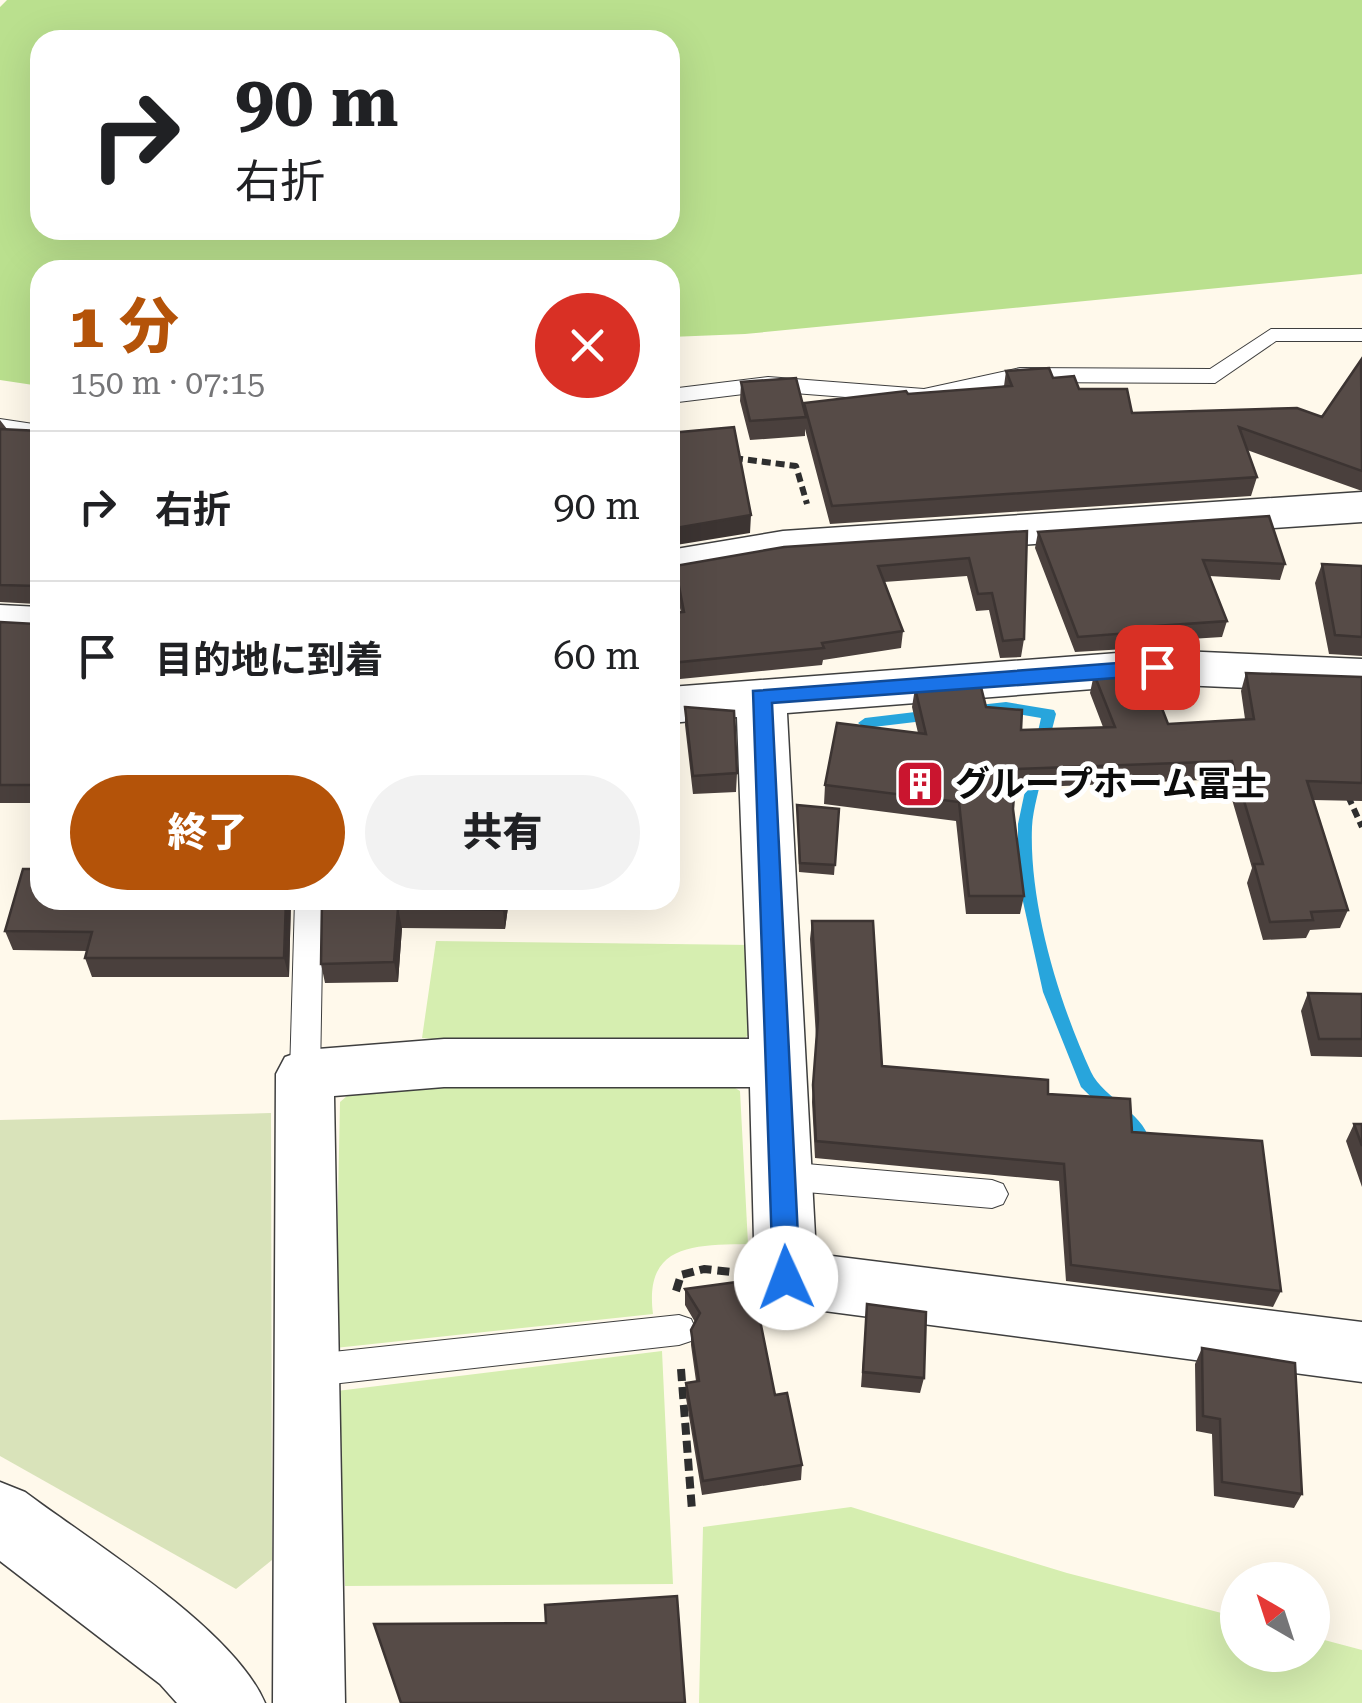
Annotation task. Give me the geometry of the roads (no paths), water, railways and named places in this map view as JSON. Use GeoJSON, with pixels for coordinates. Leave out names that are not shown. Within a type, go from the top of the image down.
{"type":"FeatureCollection","features":[{"type":"Feature","properties":{"kind":"street"},"geometry":{"type":"LineString","coordinates":[[680,564],[819,543],[1362,507]]}},
{"type":"Feature","properties":{"kind":"street"},"geometry":{"type":"LineString","coordinates":[[0,621],[30,622]]}},
{"type":"Feature","properties":{"kind":"street"},"geometry":{"type":"LineString","coordinates":[[680,704],[1157,667],[1362,676]]}},
{"type":"Feature","properties":{"kind":"street"},"geometry":{"type":"LineString","coordinates":[[761,696],[786,1278],[1362,1352]]}},
{"type":"Feature","properties":{"kind":"street"},"geometry":{"type":"LineString","coordinates":[[309,1703],[304,1074],[444,1062],[778,1064]]}},
{"type":"Feature","properties":{"kind":"street"},"geometry":{"type":"LineString","coordinates":[[0,1516],[186,1658],[227,1703]]}},
{"type":"Feature","properties":{"kind":"lane"},"geometry":{"type":"LineString","coordinates":[[681,394],[768,384],[924,396],[1020,375],[1215,376],[1271,335],[1362,335]]}},
{"type":"Feature","properties":{"kind":"lane"},"geometry":{"type":"LineString","coordinates":[[0,426],[30,430]]}},
{"type":"Feature","properties":{"kind":"lane"},"geometry":{"type":"LineString","coordinates":[[304,1074],[309,910]]}},
{"type":"Feature","properties":{"kind":"lane"},"geometry":{"type":"LineString","coordinates":[[783,1176],[992,1194]]}},
{"type":"Feature","properties":{"kind":"lane"},"geometry":{"type":"LineString","coordinates":[[305,1371],[678,1330]]}},
{"type":"Feature","properties":{"kind":"waterway"},"geometry":{"type":"LineString","coordinates":[[979,710],[1006,707],[1049,714],[1042,745]]}},
{"type":"Feature","properties":{"kind":"waterway"},"geometry":{"type":"LineString","coordinates":[[865,723],[932,715]]}},
{"type":"Feature","properties":{"kind":"waterway"},"geometry":{"type":"LineString","coordinates":[[1037,767],[1025,824],[1026,879],[1051,992],[1087,1082],[1141,1135],[1142,1151]]}},
{"type":"Feature","properties":{"kind":"place","name":"グループホーム冨士"},"geometry":{"type":"Point","coordinates":[920,784]}}]}
